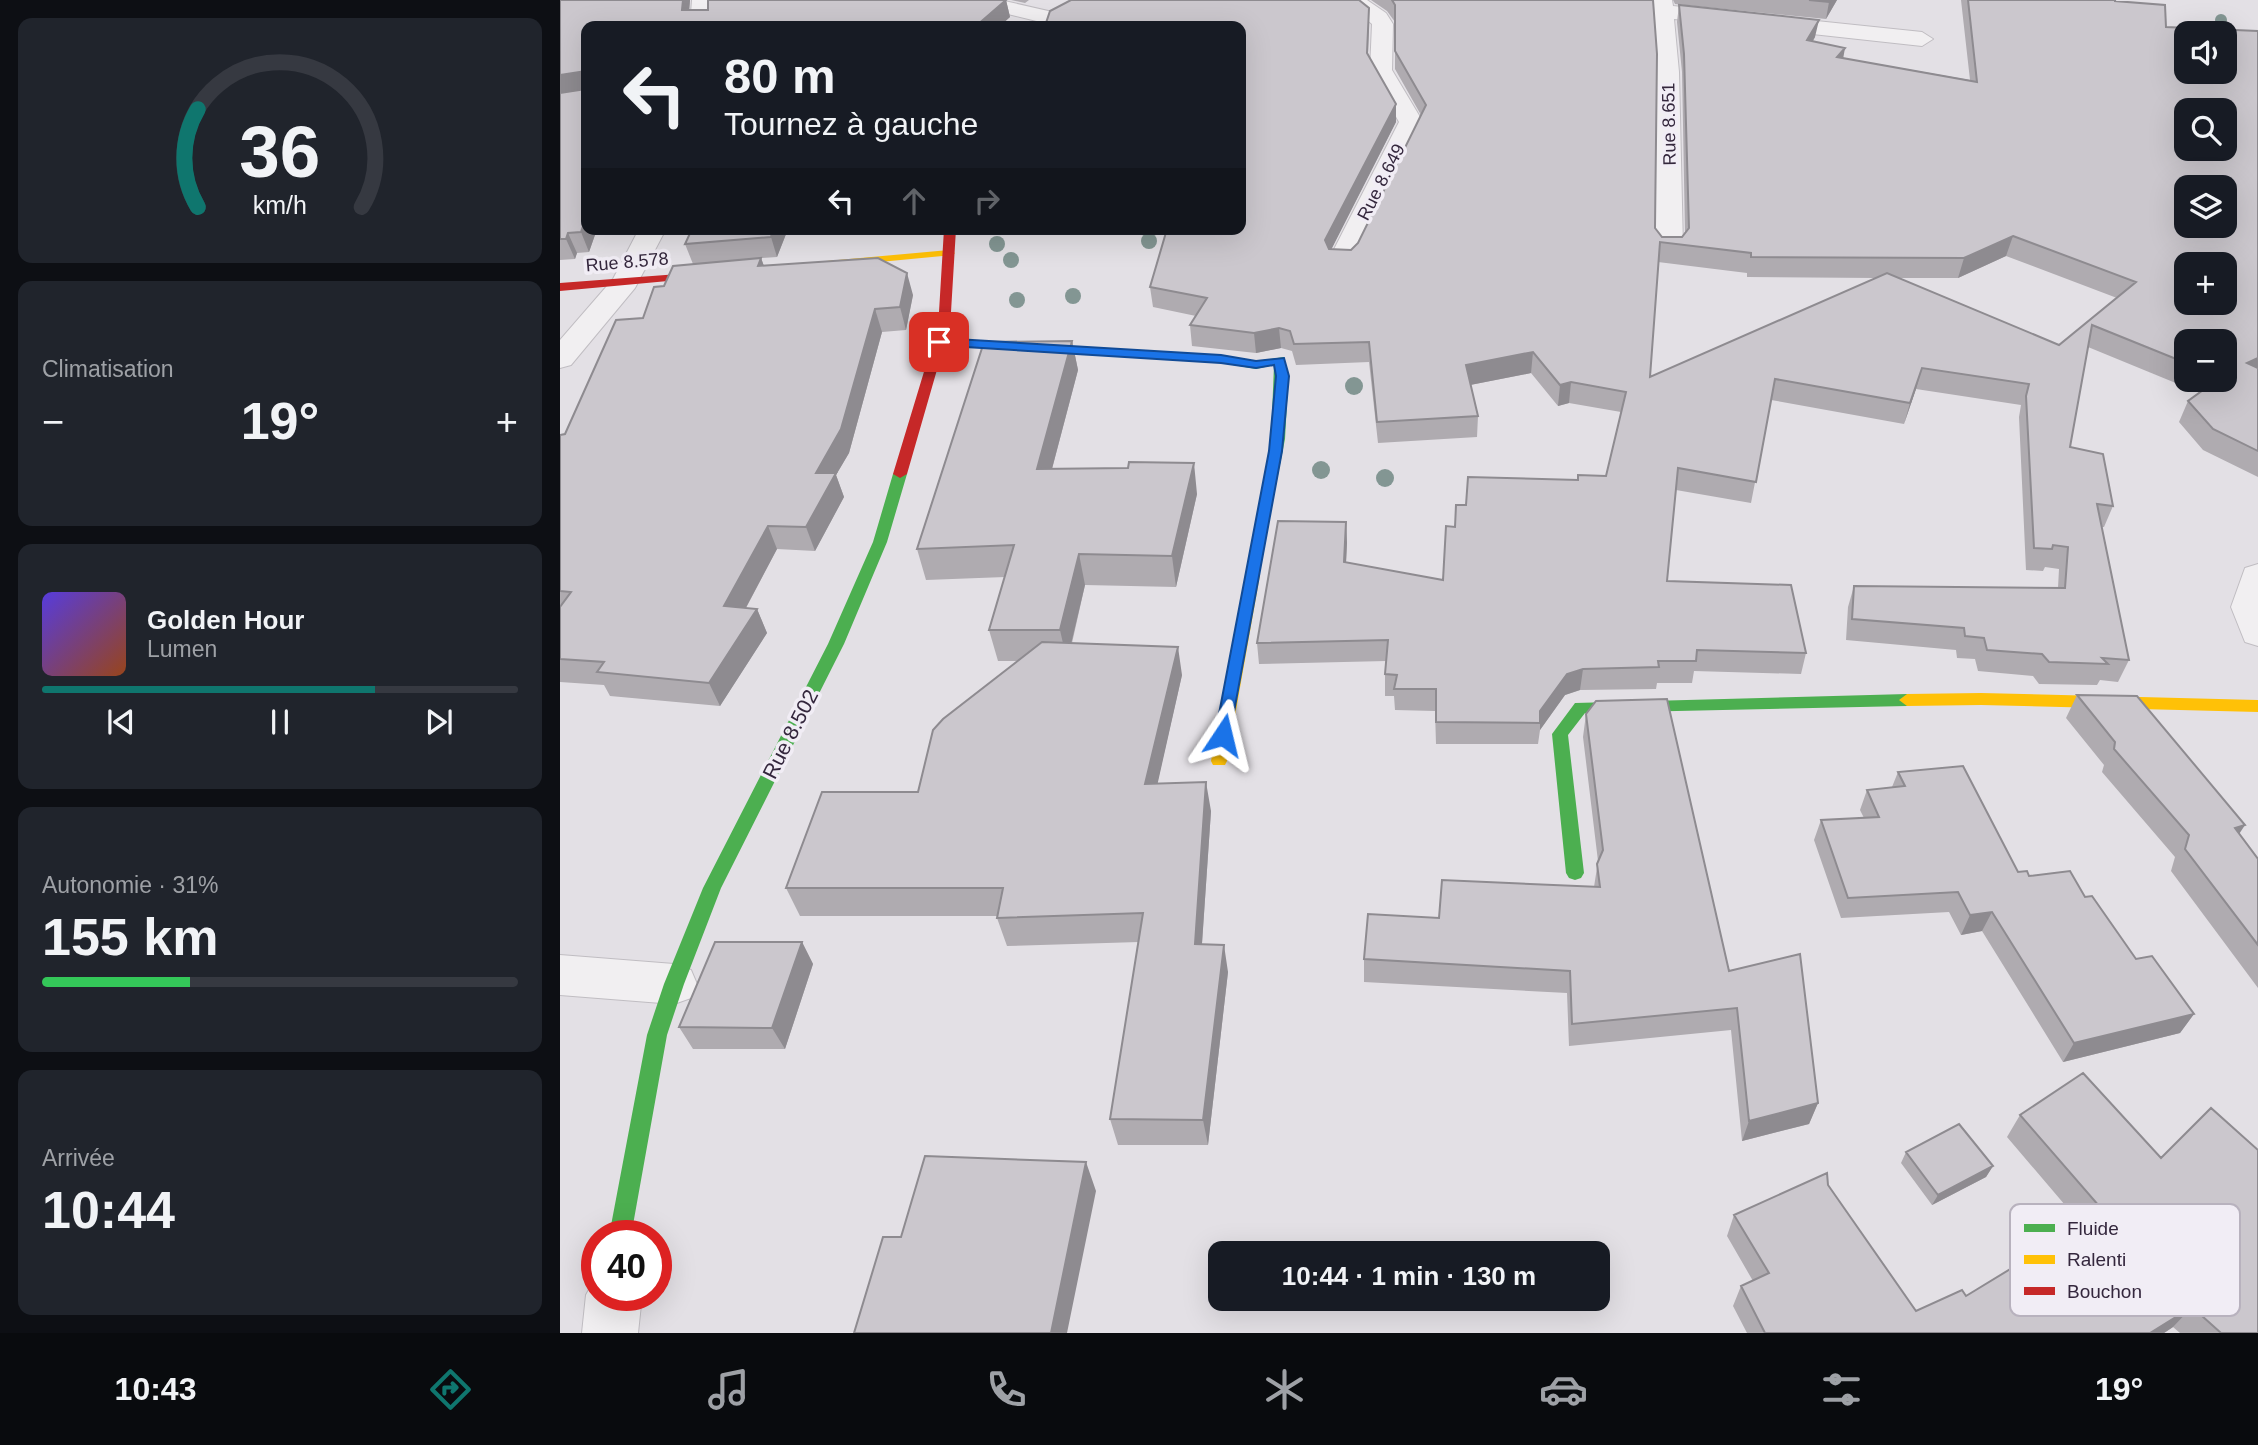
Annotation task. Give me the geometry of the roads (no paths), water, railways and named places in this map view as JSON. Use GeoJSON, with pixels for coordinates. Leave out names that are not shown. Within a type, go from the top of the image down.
{"type":"FeatureCollection","features":[{"type":"Feature","properties":{"kind":"street"},"geometry":{"type":"LineString","coordinates":[[701,21],[702,0]]}},
{"type":"Feature","properties":{"kind":"street"},"geometry":{"type":"LineString","coordinates":[[974,0],[1041,21]]}},
{"type":"Feature","properties":{"kind":"street","name":"Rue 8.649"},"geometry":{"type":"LineString","coordinates":[[1342,261],[1411,122],[1381,70],[1384,26],[1380,18],[1352,0]]}},
{"type":"Feature","properties":{"kind":"street"},"geometry":{"type":"LineString","coordinates":[[1662,5],[1922,39]]}},
{"type":"Feature","properties":{"kind":"street","name":"Rue 8.651"},"geometry":{"type":"LineString","coordinates":[[1662,5],[1668,72],[1669,248]]}},
{"type":"Feature","properties":{"kind":"street"},"geometry":{"type":"LineString","coordinates":[[1046,21],[1069,9]]}},
{"type":"Feature","properties":{"kind":"street"},"geometry":{"type":"LineString","coordinates":[[560,359],[625,282],[650,235]]}},
{"type":"Feature","properties":{"kind":"street","name":"Rue 8.502"},"geometry":{"type":"LineString","coordinates":[[623,1220],[657,1035],[674,984],[712,888],[836,644],[880,542],[939,342],[945,312],[950,235]]}},
{"type":"Feature","properties":{"kind":"street"},"geometry":{"type":"LineString","coordinates":[[814,265],[949,253]]}},
{"type":"Feature","properties":{"kind":"street","name":"Rue 8.578"},"geometry":{"type":"LineString","coordinates":[[560,287],[733,272]]}},
{"type":"Feature","properties":{"kind":"street"},"geometry":{"type":"LineString","coordinates":[[939,342],[1221,359],[1256,365],[1280,360],[1282,376],[1275,451],[1219,761]]}},
{"type":"Feature","properties":{"kind":"street"},"geometry":{"type":"LineString","coordinates":[[2258,576],[2249,607],[2258,633]]}},
{"type":"Feature","properties":{"kind":"street"},"geometry":{"type":"LineString","coordinates":[[1575,873],[1560,734],[1581,707],[1955,699],[2258,706]]}},
{"type":"Feature","properties":{"kind":"street"},"geometry":{"type":"LineString","coordinates":[[560,975],[674,984]]}},
{"type":"Feature","properties":{"kind":"street"},"geometry":{"type":"LineString","coordinates":[[610,1333],[612,1311]]}}]}
